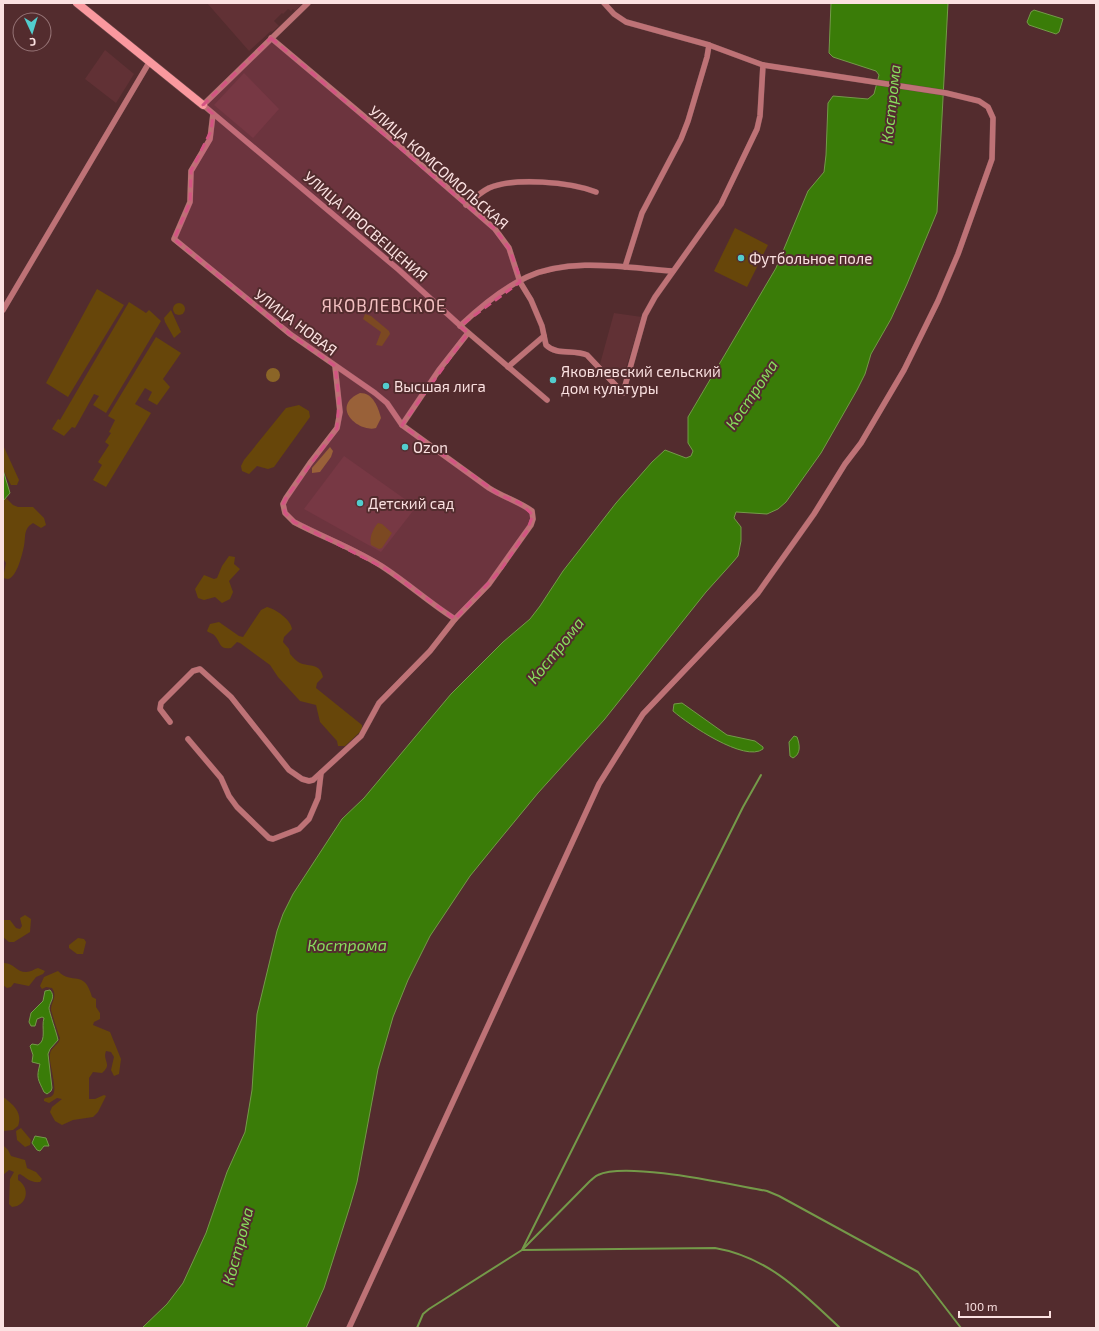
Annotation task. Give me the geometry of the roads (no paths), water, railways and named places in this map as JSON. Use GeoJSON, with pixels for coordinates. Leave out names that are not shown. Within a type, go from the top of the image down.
{"type":"FeatureCollection","features":[{"type":"Feature","properties":{"kind":"street"},"geometry":{"type":"LineString","coordinates":[[77,3],[203,105],[308,3]]}},
{"type":"Feature","properties":{"kind":"street"},"geometry":{"type":"LineString","coordinates":[[349,1328],[599,784],[644,714],[758,593],[814,514],[845,464],[862,443],[904,370],[938,301],[958,254],[992,159],[993,118],[988,107],[979,101],[946,93],[763,65],[708,45],[626,22],[614,14],[604,3]]}},
{"type":"Feature","properties":{"kind":"street","name":"УЛИЦА КОМСОМОЛЬСКАЯ"},"geometry":{"type":"LineString","coordinates":[[271,38],[495,229],[510,248],[520,282],[534,306],[542,326],[546,345],[554,350],[581,353],[586,355],[623,393],[645,315],[673,271]]}},
{"type":"Feature","properties":{"kind":"street"},"geometry":{"type":"LineString","coordinates":[[624,267],[642,212],[681,139],[688,121],[707,57],[708,45]]}},
{"type":"Feature","properties":{"kind":"street"},"geometry":{"type":"LineString","coordinates":[[3,310],[150,61]]}},
{"type":"Feature","properties":{"kind":"street"},"geometry":{"type":"LineString","coordinates":[[460,326],[492,300],[528,277],[569,267],[624,267],[673,271],[721,204],[757,129],[760,116],[763,65]]}},
{"type":"Feature","properties":{"kind":"street","name":"УЛИЦА ПРОСВЕЩЕНИЯ"},"geometry":{"type":"LineString","coordinates":[[203,105],[399,270],[460,326],[547,400]]}},
{"type":"Feature","properties":{"kind":"street","name":"УЛИЦА НОВАЯ"},"geometry":{"type":"LineString","coordinates":[[213,114],[210,139],[191,171],[190,202],[174,239],[284,330],[375,393],[387,403],[402,425],[489,488],[500,495],[520,503],[532,511],[533,515],[527,531],[500,571],[455,619]]}},
{"type":"Feature","properties":{"kind":"street"},"geometry":{"type":"LineString","coordinates":[[466,204],[487,189],[512,184],[561,184],[596,192]]}},
{"type":"Feature","properties":{"kind":"street"},"geometry":{"type":"LineString","coordinates":[[402,425],[439,370],[468,333]]}},
{"type":"Feature","properties":{"kind":"street"},"geometry":{"type":"LineString","coordinates":[[508,367],[544,336]]}},
{"type":"Feature","properties":{"kind":"street"},"geometry":{"type":"LineString","coordinates":[[170,722],[160,709],[161,703],[193,671],[200,669],[231,697],[289,770],[302,779],[308,781],[313,780],[361,736],[379,703],[430,650],[455,619],[430,603],[386,569],[368,558],[294,522],[285,513],[283,504],[286,498],[310,463],[337,428],[340,412],[335,366]]}},
{"type":"Feature","properties":{"kind":"street"},"geometry":{"type":"LineString","coordinates":[[188,739],[221,778],[229,796],[237,807],[269,838],[273,839],[303,827],[315,808],[318,798],[321,773]]}},
{"type":"Feature","properties":{"kind":"water","name":"Кострома"},"geometry":{"type":"Polygon","coordinates":[[[831,3],[948,3],[937,212],[907,284],[891,319],[871,354],[865,374],[857,390],[821,453],[786,502],[778,509],[767,514],[736,512],[734,518],[741,527],[741,541],[738,556],[706,592],[604,720],[538,793],[470,876],[430,936],[408,980],[393,1017],[378,1069],[357,1182],[324,1288],[306,1328],[142,1328],[167,1304],[183,1283],[206,1233],[227,1172],[245,1132],[252,1090],[257,1014],[277,931],[283,914],[293,894],[342,819],[364,798],[451,694],[503,642],[530,619],[563,571],[616,503],[652,462],[665,450],[686,458],[691,456],[693,451],[688,443],[688,417],[776,268],[808,191],[824,172],[828,103],[833,96],[868,99],[874,94],[879,75],[876,71],[833,57],[829,53],[831,3]]]}},
{"type":"Feature","properties":{"kind":"water"},"geometry":{"type":"Polygon","coordinates":[[[1034,10],[1063,19],[1059,32],[1056,34],[1029,25],[1027,22],[1031,12],[1034,10]]]}},
{"type":"Feature","properties":{"kind":"water"},"geometry":{"type":"Polygon","coordinates":[[[3,470],[10,493],[3,501],[3,470]]]}},
{"type":"Feature","properties":{"kind":"water"},"geometry":{"type":"Polygon","coordinates":[[[682,703],[727,735],[755,741],[763,747],[763,749],[755,752],[743,751],[717,740],[673,711],[674,704],[682,703]]]}},
{"type":"Feature","properties":{"kind":"water"},"geometry":{"type":"Polygon","coordinates":[[[794,736],[797,737],[799,743],[799,752],[793,758],[790,756],[789,742],[794,736]]]}},
{"type":"Feature","properties":{"kind":"water"},"geometry":{"type":"Polygon","coordinates":[[[50,990],[53,997],[49,1010],[58,1040],[50,1049],[48,1054],[52,1088],[47,1094],[44,1092],[38,1078],[40,1064],[32,1062],[33,1055],[30,1046],[32,1044],[38,1045],[41,1043],[43,1037],[44,1018],[42,1017],[37,1019],[35,1026],[31,1026],[29,1022],[31,1013],[43,1001],[45,991],[50,990]]]}},
{"type":"Feature","properties":{"kind":"water"},"geometry":{"type":"Polygon","coordinates":[[[35,1136],[46,1138],[49,1146],[44,1146],[40,1151],[37,1150],[32,1143],[35,1136]]]}},
{"type":"Feature","properties":{"kind":"waterway"},"geometry":{"type":"LineString","coordinates":[[522,1250],[743,807],[761,775]]}},
{"type":"Feature","properties":{"kind":"waterway"},"geometry":{"type":"LineString","coordinates":[[524,1248],[590,1181],[598,1175],[612,1171],[655,1172],[730,1184],[767,1191],[779,1196],[918,1272],[961,1328]]}},
{"type":"Feature","properties":{"kind":"waterway"},"geometry":{"type":"LineString","coordinates":[[417,1328],[423,1314],[429,1309],[522,1250],[715,1248],[752,1259],[768,1268],[798,1289],[840,1328]]}},
{"type":"Feature","properties":{"kind":"place","name":"Футбольное поле"},"geometry":{"type":"Point","coordinates":[741,258]}},
{"type":"Feature","properties":{"kind":"place","name":"Яковлевский сельский дом культуры"},"geometry":{"type":"Point","coordinates":[553,380]}},
{"type":"Feature","properties":{"kind":"place","name":"Высшая лига"},"geometry":{"type":"Point","coordinates":[386,386]}},
{"type":"Feature","properties":{"kind":"place","name":"Ozon"},"geometry":{"type":"Point","coordinates":[405,447]}},
{"type":"Feature","properties":{"kind":"place","name":"Детский сад"},"geometry":{"type":"Point","coordinates":[360,503]}},
{"type":"Feature","properties":{"kind":"district","name":"ЯКОВЛЕВСКОЕ"},"geometry":{"type":"Point","coordinates":[384,305]}}]}
